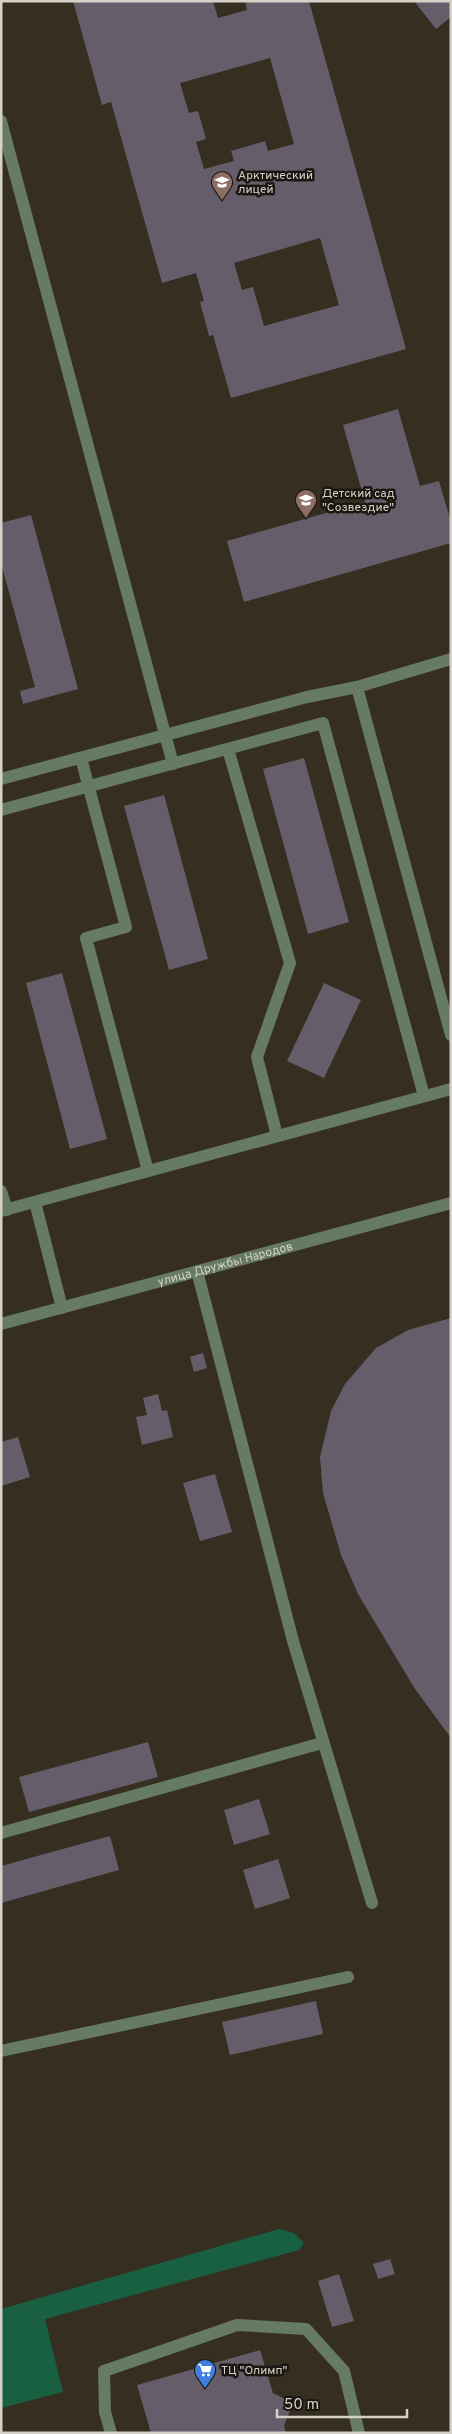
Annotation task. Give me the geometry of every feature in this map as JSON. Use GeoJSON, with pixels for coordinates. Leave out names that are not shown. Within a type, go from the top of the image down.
{"type":"FeatureCollection","features":[{"type":"Feature","properties":{"kind":"street"},"geometry":{"type":"LineString","coordinates":[[1,121],[173,764]]}},
{"type":"Feature","properties":{"kind":"street"},"geometry":{"type":"LineString","coordinates":[[1,779],[307,697],[357,687],[451,659]]}},
{"type":"Feature","properties":{"kind":"street"},"geometry":{"type":"LineString","coordinates":[[357,687],[451,1035]]}},
{"type":"Feature","properties":{"kind":"street"},"geometry":{"type":"LineString","coordinates":[[1,810],[323,723],[424,1096]]}},
{"type":"Feature","properties":{"kind":"street"},"geometry":{"type":"LineString","coordinates":[[228,749],[290,963],[256,1057],[277,1136]]}},
{"type":"Feature","properties":{"kind":"street"},"geometry":{"type":"LineString","coordinates":[[81,758],[126,927],[86,938],[148,1171]]}},
{"type":"Feature","properties":{"kind":"street"},"geometry":{"type":"LineString","coordinates":[[1,1191],[4,1210],[451,1089]]}},
{"type":"Feature","properties":{"kind":"street"},"geometry":{"type":"LineString","coordinates":[[35,1202],[62,1308]]}},
{"type":"Feature","properties":{"kind":"street","name":"улица Дружбы Народов"},"geometry":{"type":"LineString","coordinates":[[1,1324],[451,1203]]}},
{"type":"Feature","properties":{"kind":"street"},"geometry":{"type":"LineString","coordinates":[[198,1271],[264,1534],[322,1743],[372,1903]]}},
{"type":"Feature","properties":{"kind":"street"},"geometry":{"type":"LineString","coordinates":[[1,1833],[322,1743]]}},
{"type":"Feature","properties":{"kind":"street"},"geometry":{"type":"LineString","coordinates":[[1,2051],[348,1977]]}},
{"type":"Feature","properties":{"kind":"street"},"geometry":{"type":"LineString","coordinates":[[111,2433],[105,2412],[104,2371],[238,2326],[306,2328],[344,2371],[360,2433]]}},
{"type":"Feature","properties":{"kind":"green space"},"geometry":{"type":"Polygon","coordinates":[[[279,2229],[294,2233],[304,2243],[299,2250],[45,2319],[63,2392],[1,2408],[1,2309],[279,2229]]]}},
{"type":"Feature","properties":{"kind":"building"},"geometry":{"type":"Polygon","coordinates":[[[73,1],[213,1],[218,18],[247,10],[245,1],[309,1],[406,349],[231,398],[213,335],[209,336],[200,302],[204,301],[196,273],[162,283],[111,102],[102,105],[73,1]],[[270,58],[180,83],[189,113],[198,111],[206,139],[196,142],[204,169],[234,161],[231,151],[265,141],[268,151],[294,144],[270,58]],[[320,238],[234,263],[242,290],[253,287],[264,326],[339,305],[320,238]]]}},
{"type":"Feature","properties":{"kind":"building"},"geometry":{"type":"Polygon","coordinates":[[[414,1],[451,1],[451,17],[436,29],[414,1]]]}},
{"type":"Feature","properties":{"kind":"building"},"geometry":{"type":"Polygon","coordinates":[[[398,409],[420,486],[439,481],[451,522],[451,543],[244,602],[227,541],[365,502],[343,425],[398,409]]]}},
{"type":"Feature","properties":{"kind":"building"},"geometry":{"type":"Polygon","coordinates":[[[31,515],[78,689],[23,704],[20,691],[35,687],[1,563],[1,523],[31,515]]]}},
{"type":"Feature","properties":{"kind":"building"},"geometry":{"type":"Polygon","coordinates":[[[304,758],[349,922],[308,934],[263,769],[304,758]]]}},
{"type":"Feature","properties":{"kind":"building"},"geometry":{"type":"Polygon","coordinates":[[[164,795],[208,959],[169,970],[124,806],[164,795]]]}},
{"type":"Feature","properties":{"kind":"building"},"geometry":{"type":"Polygon","coordinates":[[[62,973],[107,1139],[70,1149],[26,983],[62,973]]]}},
{"type":"Feature","properties":{"kind":"building"},"geometry":{"type":"Polygon","coordinates":[[[324,983],[361,1000],[324,1078],[287,1061],[324,983]]]}},
{"type":"Feature","properties":{"kind":"building"},"geometry":{"type":"Polygon","coordinates":[[[451,1318],[451,1738],[415,1689],[358,1594],[341,1555],[323,1493],[320,1457],[331,1411],[345,1384],[376,1348],[408,1330],[451,1318]]]}},
{"type":"Feature","properties":{"kind":"building"},"geometry":{"type":"Polygon","coordinates":[[[203,1353],[207,1368],[194,1372],[190,1357],[203,1353]]]}},
{"type":"Feature","properties":{"kind":"building"},"geometry":{"type":"Polygon","coordinates":[[[158,1394],[162,1411],[167,1410],[173,1437],[142,1445],[136,1417],[147,1415],[143,1398],[158,1394]]]}},
{"type":"Feature","properties":{"kind":"building"},"geometry":{"type":"Polygon","coordinates":[[[18,1437],[30,1477],[1,1486],[1,1442],[18,1437]]]}},
{"type":"Feature","properties":{"kind":"building"},"geometry":{"type":"Polygon","coordinates":[[[215,1474],[232,1532],[200,1541],[183,1483],[215,1474]]]}},
{"type":"Feature","properties":{"kind":"building"},"geometry":{"type":"Polygon","coordinates":[[[148,1742],[158,1777],[29,1812],[19,1777],[148,1742]]]}},
{"type":"Feature","properties":{"kind":"building"},"geometry":{"type":"Polygon","coordinates":[[[259,1799],[270,1834],[234,1845],[224,1810],[259,1799]]]}},
{"type":"Feature","properties":{"kind":"building"},"geometry":{"type":"Polygon","coordinates":[[[110,1836],[119,1870],[1,1903],[1,1866],[110,1836]]]}},
{"type":"Feature","properties":{"kind":"building"},"geometry":{"type":"Polygon","coordinates":[[[278,1859],[290,1898],[255,1909],[243,1870],[278,1859]]]}},
{"type":"Feature","properties":{"kind":"building"},"geometry":{"type":"Polygon","coordinates":[[[316,2001],[323,2034],[230,2055],[222,2022],[316,2001]]]}},
{"type":"Feature","properties":{"kind":"building"},"geometry":{"type":"Polygon","coordinates":[[[390,2259],[395,2274],[378,2279],[373,2264],[390,2259]]]}},
{"type":"Feature","properties":{"kind":"building"},"geometry":{"type":"Polygon","coordinates":[[[339,2274],[354,2321],[332,2327],[318,2281],[339,2274]]]}},
{"type":"Feature","properties":{"kind":"building","name":"ТЦ \"Олимп\""},"geometry":{"type":"Polygon","coordinates":[[[260,2350],[273,2393],[293,2403],[284,2426],[286,2433],[151,2433],[137,2385],[260,2350]]]}},
{"type":"Feature","properties":{"kind":"place","name":"Арктический лицей"},"geometry":{"type":"Point","coordinates":[222,201]}},
{"type":"Feature","properties":{"kind":"place","name":"Детский сад \"Созвездие\""},"geometry":{"type":"Point","coordinates":[306,519]}},
{"type":"Feature","properties":{"kind":"place","name":"ТЦ \"Олимп\""},"geometry":{"type":"Point","coordinates":[205,2389]}}]}
